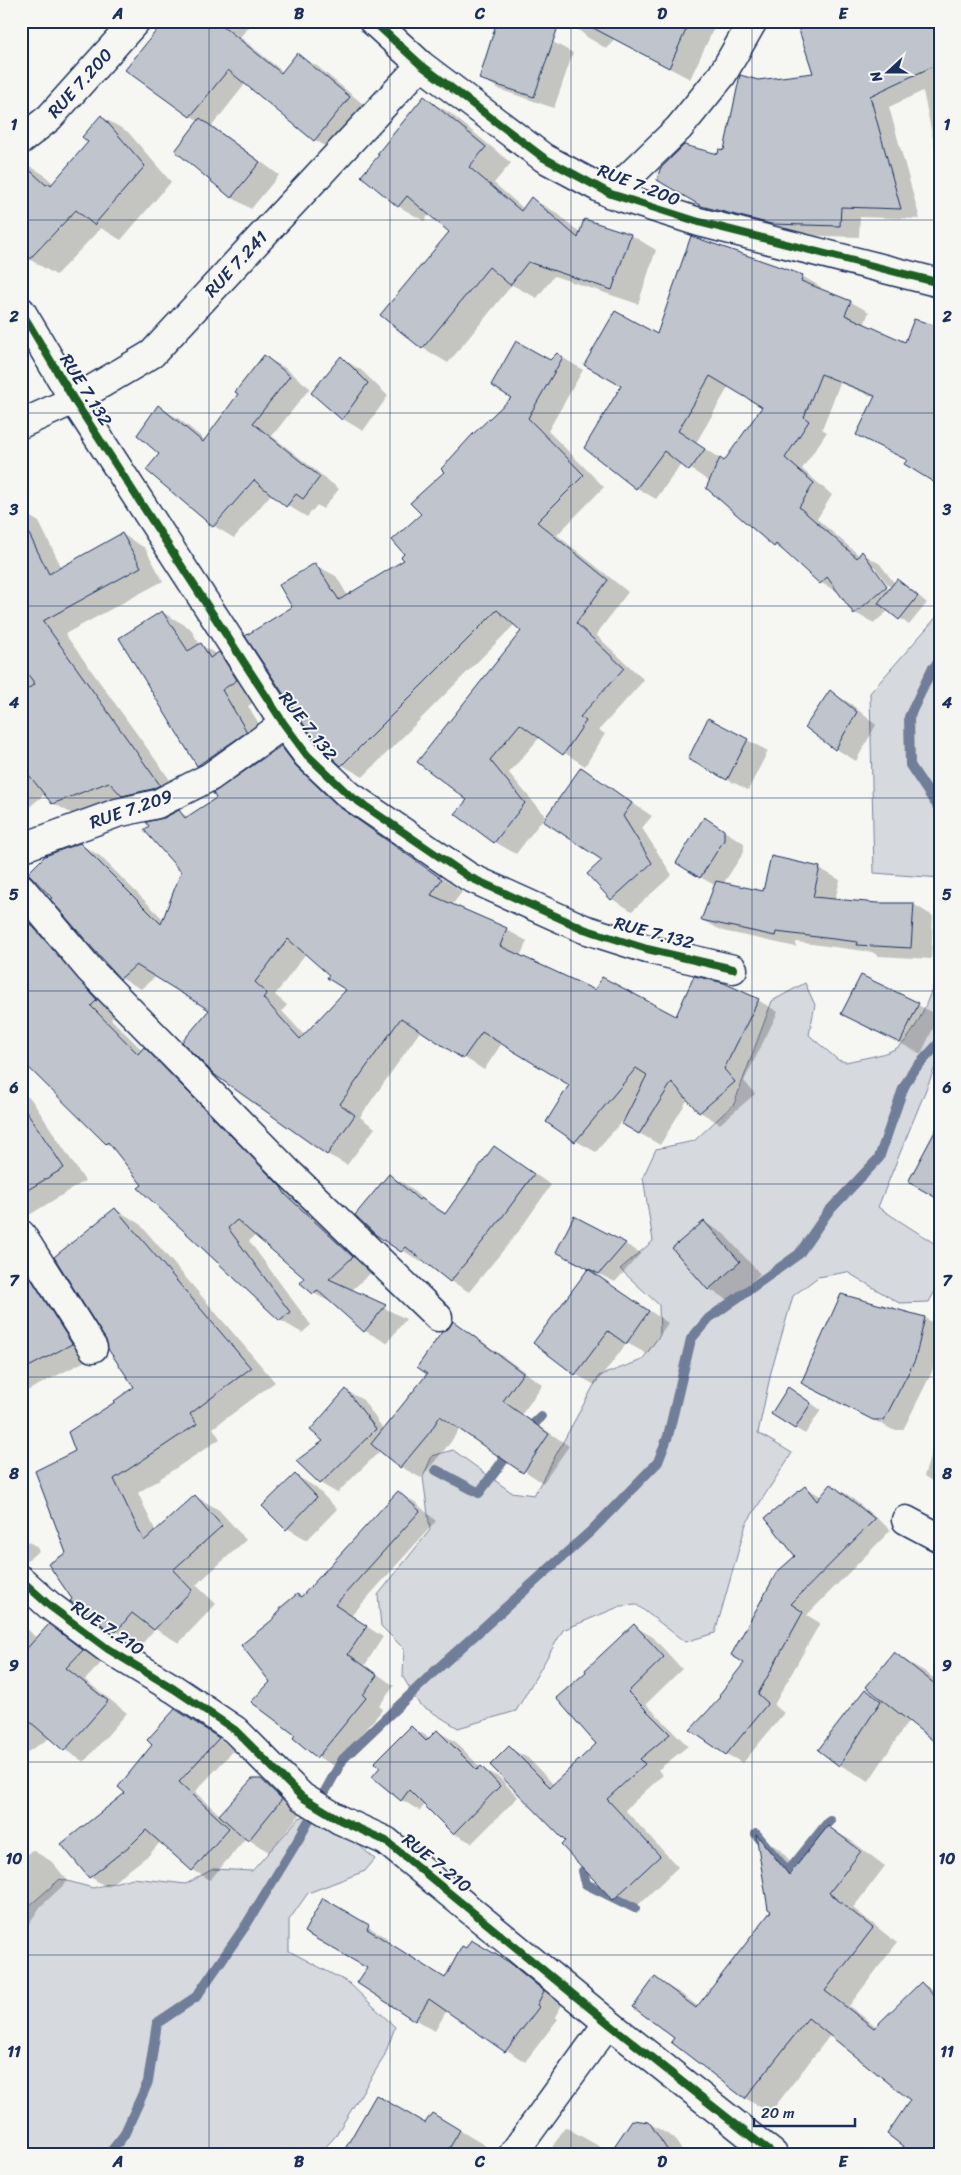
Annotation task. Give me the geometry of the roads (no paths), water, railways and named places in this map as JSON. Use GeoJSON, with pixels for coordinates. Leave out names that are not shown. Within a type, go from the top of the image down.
{"type":"FeatureCollection","features":[{"type":"Feature","properties":{"kind":"street","name":"RUE 7.200"},"geometry":{"type":"LineString","coordinates":[[21,140],[49,118],[136,21]]}},
{"type":"Feature","properties":{"kind":"street","name":"RUE 7.200"},"geometry":{"type":"LineString","coordinates":[[373,21],[421,65],[544,158],[611,194],[698,222],[940,283]]}},
{"type":"Feature","properties":{"kind":"street"},"geometry":{"type":"LineString","coordinates":[[611,194],[678,128],[722,75],[754,21]]}},
{"type":"Feature","properties":{"kind":"street","name":"RUE 7.241"},"geometry":{"type":"LineString","coordinates":[[21,424],[74,400],[152,354],[421,65]]}},
{"type":"Feature","properties":{"kind":"street","name":"RUE 7.132"},"geometry":{"type":"LineString","coordinates":[[21,311],[74,400],[284,724],[307,755],[349,795],[469,877],[584,929],[647,949],[733,969]]}},
{"type":"Feature","properties":{"kind":"street","name":"RUE 7.209"},"geometry":{"type":"LineString","coordinates":[[21,848],[117,813],[157,804],[210,777],[284,724]]}},
{"type":"Feature","properties":{"kind":"street"},"geometry":{"type":"LineString","coordinates":[[21,888],[90,970],[290,1174],[438,1317]]}},
{"type":"Feature","properties":{"kind":"street"},"geometry":{"type":"LineString","coordinates":[[21,1234],[92,1348]]}},
{"type":"Feature","properties":{"kind":"street"},"geometry":{"type":"LineString","coordinates":[[906,1520],[940,1538]]}},
{"type":"Feature","properties":{"kind":"street","name":"RUE 7.210"},"geometry":{"type":"LineString","coordinates":[[21,1580],[50,1606],[108,1650],[174,1689],[235,1730],[302,1797],[340,1820],[386,1841],[608,2023],[773,2154]]}},
{"type":"Feature","properties":{"kind":"street"},"geometry":{"type":"LineString","coordinates":[[513,2154],[608,2023]]}},
{"type":"Feature","properties":{"kind":"waterway"},"geometry":{"type":"LineString","coordinates":[[940,661],[932,669],[909,717],[910,765],[940,810]]}},
{"type":"Feature","properties":{"kind":"waterway"},"geometry":{"type":"LineString","coordinates":[[109,2154],[124,2135],[148,2082],[157,2023],[196,1997],[246,1925],[298,1840],[343,1759],[435,1671],[591,1531],[658,1462],[668,1436],[691,1339],[709,1318],[799,1254],[828,1212],[879,1158],[903,1089],[912,1072],[940,1042]]}},
{"type":"Feature","properties":{"kind":"waterway"},"geometry":{"type":"LineString","coordinates":[[525,1432],[541,1417]]}},
{"type":"Feature","properties":{"kind":"waterway"},"geometry":{"type":"LineString","coordinates":[[436,1470],[479,1493],[512,1449]]}},
{"type":"Feature","properties":{"kind":"waterway"},"geometry":{"type":"LineString","coordinates":[[756,1834],[788,1872],[830,1820]]}},
{"type":"Feature","properties":{"kind":"waterway"},"geometry":{"type":"LineString","coordinates":[[583,1871],[586,1884],[635,1908]]}}]}
